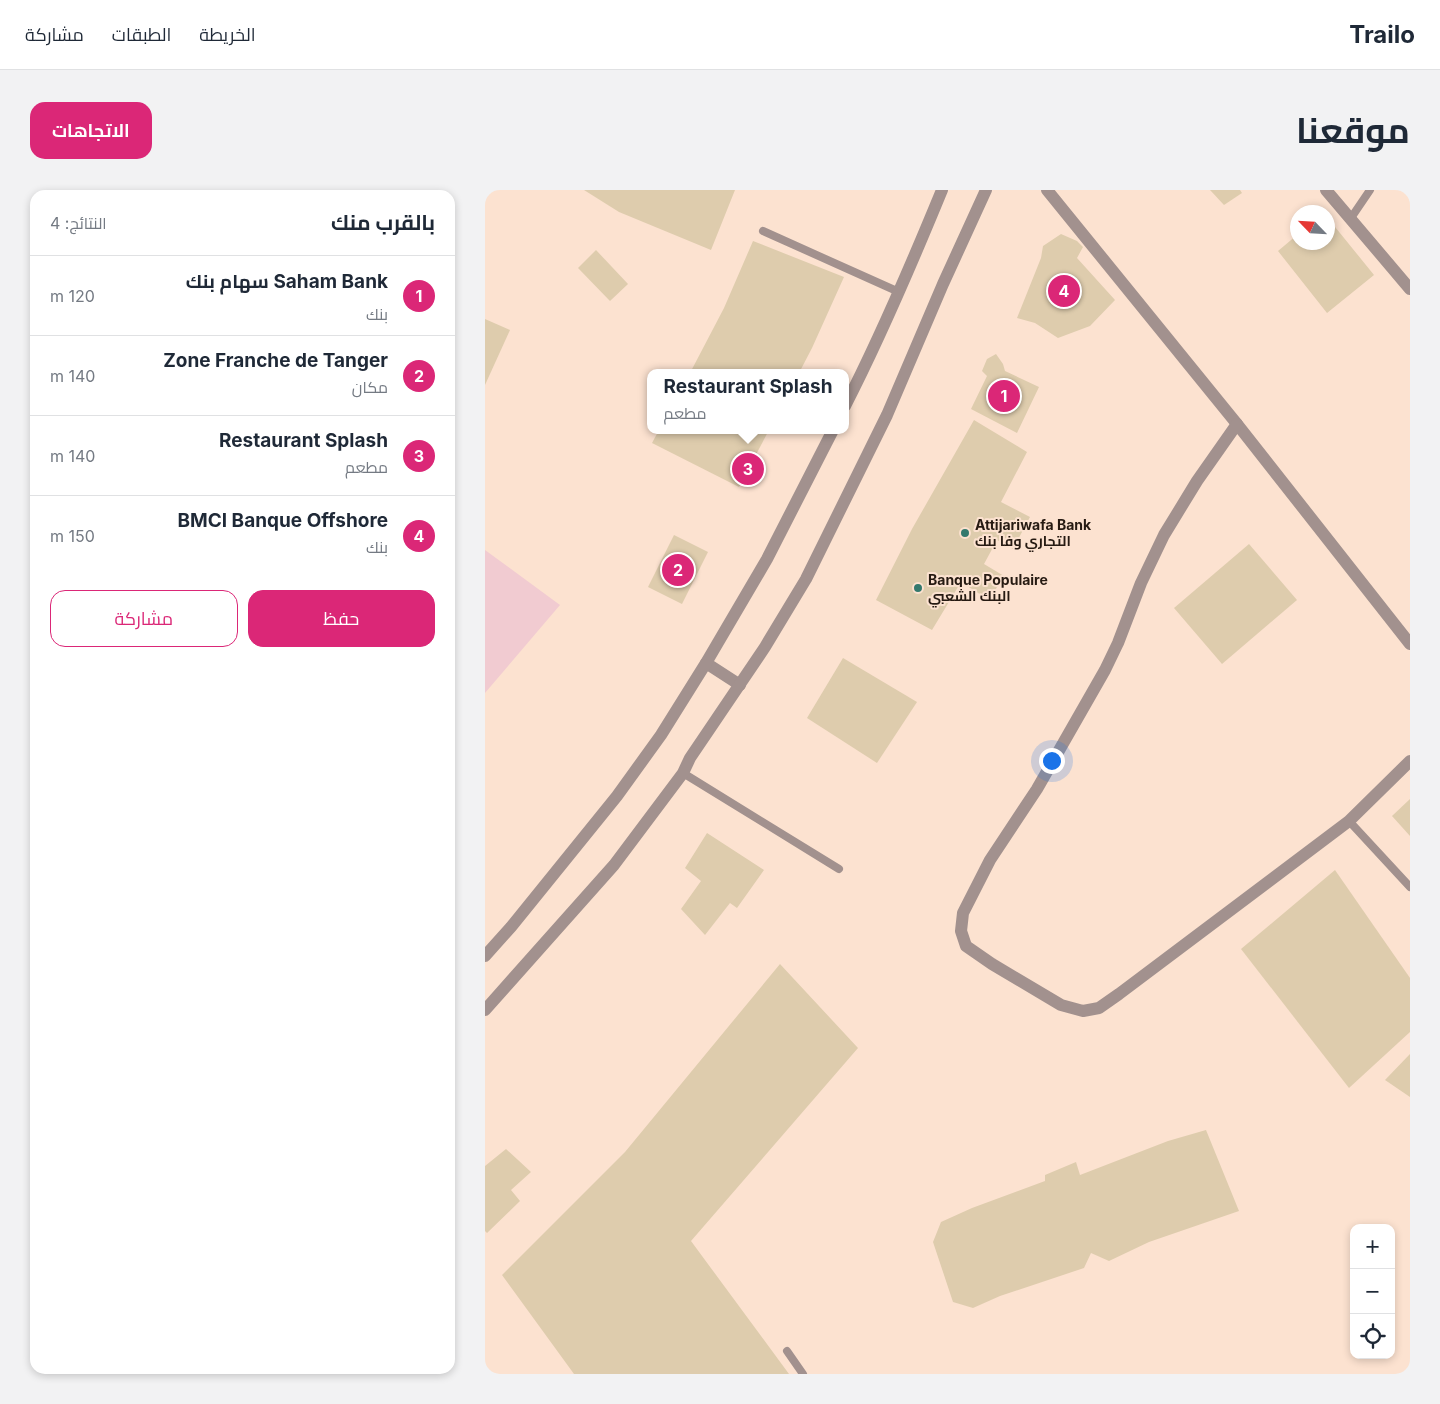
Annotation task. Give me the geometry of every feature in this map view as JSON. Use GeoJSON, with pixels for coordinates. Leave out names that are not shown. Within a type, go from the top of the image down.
{"type":"FeatureCollection","features":[{"type":"Feature","properties":{"kind":"street"},"geometry":{"type":"LineString","coordinates":[[849,399],[868,363],[941,190]]}},
{"type":"Feature","properties":{"kind":"street"},"geometry":{"type":"LineString","coordinates":[[485,1010],[614,865],[683,774],[690,758],[740,685],[806,579],[887,415],[943,284],[986,190]]}},
{"type":"Feature","properties":{"kind":"street"},"geometry":{"type":"LineString","coordinates":[[1047,190],[1237,424],[1410,644]]}},
{"type":"Feature","properties":{"kind":"street"},"geometry":{"type":"LineString","coordinates":[[1326,190],[1410,289]]}},
{"type":"Feature","properties":{"kind":"street"},"geometry":{"type":"LineString","coordinates":[[1237,424],[1197,481],[1164,535],[1141,583],[1118,643],[1105,670],[1037,789],[990,860],[963,913],[961,931],[965,946],[1061,1005],[1083,1010],[1099,1008],[1349,821],[1410,761]]}},
{"type":"Feature","properties":{"kind":"street"},"geometry":{"type":"LineString","coordinates":[[485,956],[511,927],[617,796],[661,735],[767,559],[831,434]]}},
{"type":"Feature","properties":{"kind":"street"},"geometry":{"type":"LineString","coordinates":[[706,663],[740,685]]}},
{"type":"Feature","properties":{"kind":"lane"},"geometry":{"type":"LineString","coordinates":[[1351,218],[1370,190]]}},
{"type":"Feature","properties":{"kind":"lane"},"geometry":{"type":"LineString","coordinates":[[763,230],[899,292]]}},
{"type":"Feature","properties":{"kind":"lane"},"geometry":{"type":"LineString","coordinates":[[683,774],[839,868]]}},
{"type":"Feature","properties":{"kind":"lane"},"geometry":{"type":"LineString","coordinates":[[1349,821],[1410,887]]}},
{"type":"Feature","properties":{"kind":"lane"},"geometry":{"type":"LineString","coordinates":[[787,1351],[803,1374]]}},
{"type":"Feature","properties":{"kind":"shaded area"},"geometry":{"type":"Polygon","coordinates":[[[485,550],[560,605],[485,693],[485,550]]]}},
{"type":"Feature","properties":{"kind":"building"},"geometry":{"type":"Polygon","coordinates":[[[584,190],[735,190],[711,250],[619,212],[584,190]]]}},
{"type":"Feature","properties":{"kind":"building"},"geometry":{"type":"Polygon","coordinates":[[[1210,190],[1240,190],[1242,193],[1224,205],[1210,190]]]}},
{"type":"Feature","properties":{"kind":"building"},"geometry":{"type":"Polygon","coordinates":[[[1335,227],[1374,275],[1327,313],[1278,251],[1290,241],[1290,250],[1335,250],[1335,227]]]}},
{"type":"Feature","properties":{"kind":"building"},"geometry":{"type":"Polygon","coordinates":[[[1061,234],[1077,241],[1083,247],[1077,258],[1115,300],[1090,326],[1058,338],[1035,323],[1017,318],[1041,258],[1043,246],[1061,234]]]}},
{"type":"Feature","properties":{"kind":"building"},"geometry":{"type":"Polygon","coordinates":[[[753,241],[844,277],[801,369],[692,369],[724,308],[753,241]]]}},
{"type":"Feature","properties":{"kind":"building"},"geometry":{"type":"Polygon","coordinates":[[[596,250],[628,284],[610,301],[578,268],[596,250]]]}},
{"type":"Feature","properties":{"kind":"building"},"geometry":{"type":"Polygon","coordinates":[[[485,319],[510,330],[485,385],[485,319]]]}},
{"type":"Feature","properties":{"kind":"building"},"geometry":{"type":"Polygon","coordinates":[[[996,354],[1003,364],[1005,371],[1039,387],[1017,433],[971,409],[987,376],[982,371],[987,359],[996,354]]]}},
{"type":"Feature","properties":{"kind":"building"},"geometry":{"type":"Polygon","coordinates":[[[974,420],[1027,452],[1001,502],[1030,517],[1013,549],[997,540],[984,564],[1004,576],[989,600],[961,582],[932,630],[876,600],[912,529],[974,420]]]}},
{"type":"Feature","properties":{"kind":"building"},"geometry":{"type":"Polygon","coordinates":[[[657,434],[767,434],[739,487],[652,443],[657,434]]]}},
{"type":"Feature","properties":{"kind":"building"},"geometry":{"type":"Polygon","coordinates":[[[674,535],[708,552],[682,604],[648,587],[674,535]]]}},
{"type":"Feature","properties":{"kind":"building"},"geometry":{"type":"Polygon","coordinates":[[[1249,544],[1297,600],[1222,664],[1174,608],[1249,544]]]}},
{"type":"Feature","properties":{"kind":"building"},"geometry":{"type":"Polygon","coordinates":[[[843,658],[917,702],[877,763],[807,718],[843,658]]]}},
{"type":"Feature","properties":{"kind":"building"},"geometry":{"type":"Polygon","coordinates":[[[1410,799],[1410,836],[1392,816],[1410,799]]]}},
{"type":"Feature","properties":{"kind":"building"},"geometry":{"type":"Polygon","coordinates":[[[707,833],[764,870],[737,908],[730,903],[705,935],[681,909],[701,881],[685,868],[707,833]]]}},
{"type":"Feature","properties":{"kind":"building"},"geometry":{"type":"Polygon","coordinates":[[[1335,870],[1410,978],[1410,1032],[1349,1088],[1241,949],[1335,870]]]}},
{"type":"Feature","properties":{"kind":"building"},"geometry":{"type":"Polygon","coordinates":[[[780,964],[858,1048],[691,1241],[789,1374],[574,1374],[502,1275],[625,1152],[780,964]]]}},
{"type":"Feature","properties":{"kind":"building"},"geometry":{"type":"Polygon","coordinates":[[[1410,1054],[1410,1097],[1385,1080],[1410,1054]]]}},
{"type":"Feature","properties":{"kind":"building"},"geometry":{"type":"Polygon","coordinates":[[[1206,1130],[1239,1211],[1149,1242],[1109,1261],[1091,1253],[1084,1268],[1000,1296],[973,1308],[953,1302],[933,1242],[941,1222],[972,1208],[1045,1181],[1045,1175],[1076,1162],[1080,1175],[1168,1141],[1206,1130]]]}},
{"type":"Feature","properties":{"kind":"building"},"geometry":{"type":"Polygon","coordinates":[[[506,1149],[531,1172],[511,1190],[520,1201],[487,1233],[485,1231],[485,1166],[506,1149]]]}},
{"type":"Feature","properties":{"kind":"place","name":"BMCI Banque Offshore"},"geometry":{"type":"Point","coordinates":[1064,291]}},
{"type":"Feature","properties":{"kind":"place","name":"Saham Bank سهام بنك"},"geometry":{"type":"Point","coordinates":[1004,396]}},
{"type":"Feature","properties":{"kind":"place","name":"Restaurant Splash"},"geometry":{"type":"Point","coordinates":[748,469]}},
{"type":"Feature","properties":{"kind":"place","name":"Attijariwafa Bank التجاري وفا بنك"},"geometry":{"type":"Point","coordinates":[965,533]}},
{"type":"Feature","properties":{"kind":"place","name":"Zone Franche de Tanger"},"geometry":{"type":"Point","coordinates":[678,570]}},
{"type":"Feature","properties":{"kind":"place","name":"Banque Populaire البنك الشعبي"},"geometry":{"type":"Point","coordinates":[918,588]}}]}
